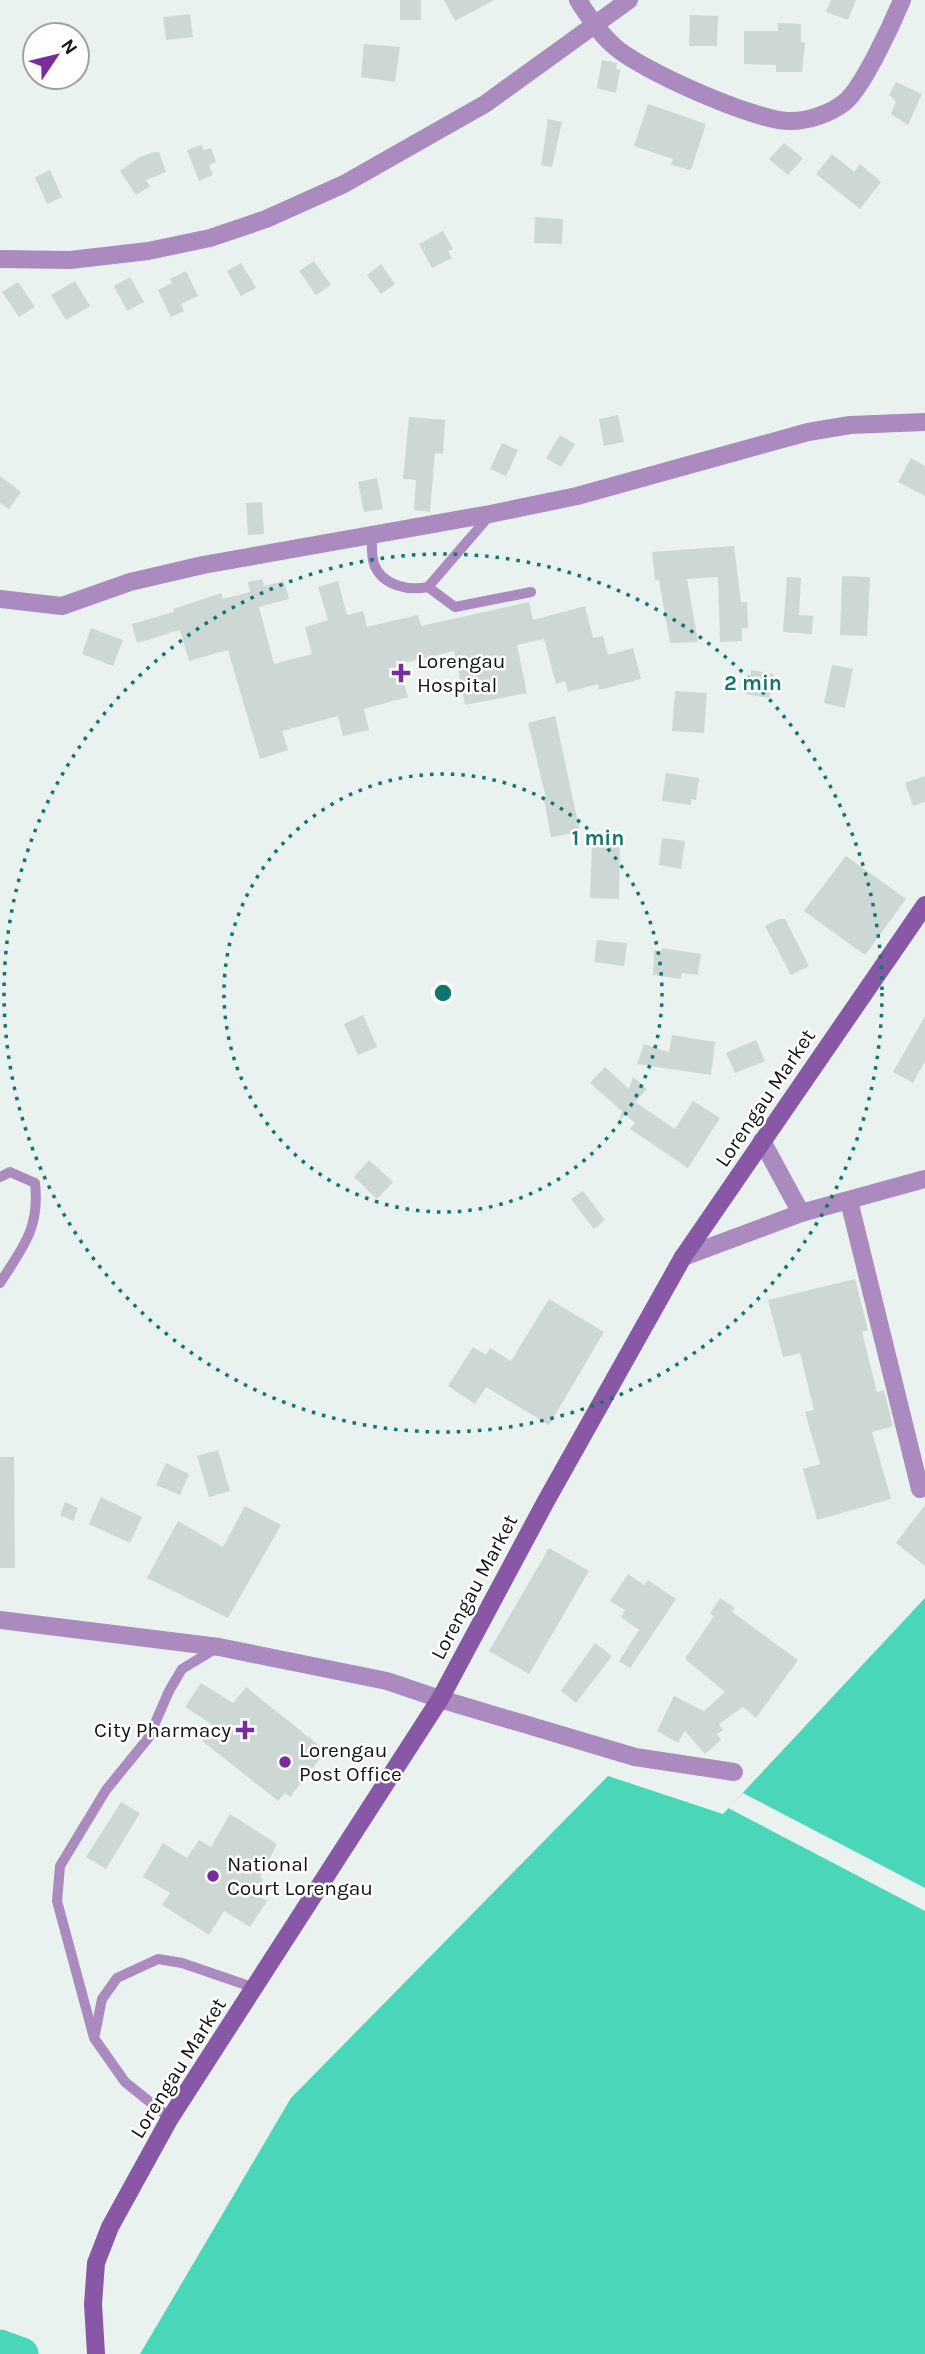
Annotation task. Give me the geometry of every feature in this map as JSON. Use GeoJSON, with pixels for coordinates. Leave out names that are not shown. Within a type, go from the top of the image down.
{"type":"FeatureCollection","features":[{"type":"Feature","properties":{"kind":"main road","name":"Lorengau Market"},"geometry":{"type":"LineString","coordinates":[[96,2354],[93,2304],[96,2263],[110,2227],[170,2118],[440,1699],[546,1501],[683,1257],[925,905]]}},
{"type":"Feature","properties":{"kind":"street"},"geometry":{"type":"LineString","coordinates":[[578,0],[614,47],[641,65],[719,101],[771,119],[788,121],[807,119],[845,102],[857,89],[893,23],[902,0]]}},
{"type":"Feature","properties":{"kind":"street"},"geometry":{"type":"LineString","coordinates":[[0,259],[70,260],[148,251],[210,238],[266,219],[344,184],[485,104],[629,0]]}},
{"type":"Feature","properties":{"kind":"street"},"geometry":{"type":"LineString","coordinates":[[0,599],[62,606],[130,582],[203,565],[577,496],[808,432],[850,425],[925,422]]}},
{"type":"Feature","properties":{"kind":"street"},"geometry":{"type":"LineString","coordinates":[[762,1141],[801,1213]]}},
{"type":"Feature","properties":{"kind":"street"},"geometry":{"type":"LineString","coordinates":[[683,1257],[801,1213],[925,1179]]}},
{"type":"Feature","properties":{"kind":"street"},"geometry":{"type":"LineString","coordinates":[[849,1201],[920,1489]]}},
{"type":"Feature","properties":{"kind":"street"},"geometry":{"type":"LineString","coordinates":[[0,1620],[219,1647],[387,1681],[635,1757],[734,1772]]}},
{"type":"Feature","properties":{"kind":"lane"},"geometry":{"type":"LineString","coordinates":[[372,535],[376,569],[404,588],[415,590],[428,587],[490,514]]}},
{"type":"Feature","properties":{"kind":"lane"},"geometry":{"type":"LineString","coordinates":[[428,587],[456,607],[531,592]]}},
{"type":"Feature","properties":{"kind":"lane"},"geometry":{"type":"LineString","coordinates":[[0,1177],[10,1172],[34,1183],[37,1203],[30,1237],[0,1283]]}},
{"type":"Feature","properties":{"kind":"lane"},"geometry":{"type":"LineString","coordinates":[[170,2118],[125,2082],[94,2038],[57,1902],[60,1866],[106,1790],[149,1737],[182,1669],[219,1647]]}},
{"type":"Feature","properties":{"kind":"lane"},"geometry":{"type":"LineString","coordinates":[[94,2038],[102,1999],[117,1978],[158,1959],[255,1988]]}},
{"type":"Feature","properties":{"kind":"shaded area"},"geometry":{"type":"Polygon","coordinates":[[[925,1598],[925,2354],[140,2354],[291,2098],[608,1776],[723,1814],[925,1598]]]}},
{"type":"Feature","properties":{"kind":"pier"},"geometry":{"type":"Polygon","coordinates":[[[743,1793],[925,1888],[925,1911],[728,1808],[743,1793]]]}},
{"type":"Feature","properties":{"kind":"building"},"geometry":{"type":"Polygon","coordinates":[[[400,0],[421,0],[421,20],[400,20],[400,0]]]}},
{"type":"Feature","properties":{"kind":"building"},"geometry":{"type":"Polygon","coordinates":[[[444,0],[494,0],[455,21],[444,0]]]}},
{"type":"Feature","properties":{"kind":"building"},"geometry":{"type":"Polygon","coordinates":[[[831,0],[856,0],[848,20],[826,12],[831,0]]]}},
{"type":"Feature","properties":{"kind":"building"},"geometry":{"type":"Polygon","coordinates":[[[190,14],[193,37],[166,40],[163,17],[190,14]]]}},
{"type":"Feature","properties":{"kind":"building"},"geometry":{"type":"Polygon","coordinates":[[[690,15],[718,16],[717,46],[689,46],[690,15]]]}},
{"type":"Feature","properties":{"kind":"building"},"geometry":{"type":"Polygon","coordinates":[[[778,23],[801,24],[801,42],[805,43],[802,72],[776,72],[776,65],[744,64],[744,31],[778,31],[778,23]]]}},
{"type":"Feature","properties":{"kind":"building"},"geometry":{"type":"Polygon","coordinates":[[[364,44],[400,47],[395,82],[361,77],[364,44]]]}},
{"type":"Feature","properties":{"kind":"building"},"geometry":{"type":"Polygon","coordinates":[[[602,60],[617,63],[616,68],[620,70],[616,93],[597,88],[602,60]]]}},
{"type":"Feature","properties":{"kind":"building"},"geometry":{"type":"Polygon","coordinates":[[[896,82],[922,94],[908,125],[891,114],[896,101],[889,95],[896,82]]]}},
{"type":"Feature","properties":{"kind":"building"},"geometry":{"type":"Polygon","coordinates":[[[648,104],[706,124],[691,170],[671,165],[673,159],[634,146],[648,104]]]}},
{"type":"Feature","properties":{"kind":"building"},"geometry":{"type":"Polygon","coordinates":[[[548,119],[562,122],[552,167],[541,165],[548,119]]]}},
{"type":"Feature","properties":{"kind":"building"},"geometry":{"type":"Polygon","coordinates":[[[784,143],[803,158],[788,175],[769,159],[784,143]]]}},
{"type":"Feature","properties":{"kind":"building"},"geometry":{"type":"Polygon","coordinates":[[[201,145],[204,150],[211,148],[216,162],[209,165],[213,175],[199,181],[187,150],[201,145]]]}},
{"type":"Feature","properties":{"kind":"building"},"geometry":{"type":"Polygon","coordinates":[[[159,152],[166,172],[146,180],[150,186],[136,195],[120,171],[138,158],[159,152]]]}},
{"type":"Feature","properties":{"kind":"building"},"geometry":{"type":"Polygon","coordinates":[[[832,154],[854,172],[860,164],[881,182],[860,209],[816,174],[832,154]]]}},
{"type":"Feature","properties":{"kind":"building"},"geometry":{"type":"Polygon","coordinates":[[[50,170],[62,197],[47,204],[35,177],[50,170]]]}},
{"type":"Feature","properties":{"kind":"building"},"geometry":{"type":"Polygon","coordinates":[[[535,217],[563,219],[562,244],[534,243],[535,217]]]}},
{"type":"Feature","properties":{"kind":"building"},"geometry":{"type":"Polygon","coordinates":[[[443,231],[453,249],[448,251],[452,258],[432,268],[419,244],[443,231]]]}},
{"type":"Feature","properties":{"kind":"building"},"geometry":{"type":"Polygon","coordinates":[[[314,261],[331,285],[316,295],[299,271],[314,261]]]}},
{"type":"Feature","properties":{"kind":"building"},"geometry":{"type":"Polygon","coordinates":[[[241,263],[256,288],[241,296],[227,271],[241,263]]]}},
{"type":"Feature","properties":{"kind":"building"},"geometry":{"type":"Polygon","coordinates":[[[381,264],[395,284],[381,294],[367,275],[381,264]]]}},
{"type":"Feature","properties":{"kind":"building"},"geometry":{"type":"Polygon","coordinates":[[[186,271],[198,296],[181,304],[184,311],[171,317],[158,290],[172,283],[170,279],[186,271]]]}},
{"type":"Feature","properties":{"kind":"building"},"geometry":{"type":"Polygon","coordinates":[[[130,277],[144,302],[127,311],[114,286],[130,277]]]}},
{"type":"Feature","properties":{"kind":"building"},"geometry":{"type":"Polygon","coordinates":[[[75,281],[90,306],[66,320],[51,295],[75,281]]]}},
{"type":"Feature","properties":{"kind":"building"},"geometry":{"type":"Polygon","coordinates":[[[18,282],[35,307],[19,317],[2,292],[18,282]]]}},
{"type":"Feature","properties":{"kind":"building"},"geometry":{"type":"Polygon","coordinates":[[[618,415],[624,442],[604,446],[599,419],[618,415]]]}},
{"type":"Feature","properties":{"kind":"building"},"geometry":{"type":"Polygon","coordinates":[[[409,417],[445,420],[443,454],[435,453],[430,512],[414,510],[416,480],[403,479],[409,417]]]}},
{"type":"Feature","properties":{"kind":"building"},"geometry":{"type":"Polygon","coordinates":[[[560,435],[575,444],[561,467],[546,458],[560,435]]]}},
{"type":"Feature","properties":{"kind":"building"},"geometry":{"type":"Polygon","coordinates":[[[502,443],[518,450],[506,476],[490,469],[502,443]]]}},
{"type":"Feature","properties":{"kind":"building"},"geometry":{"type":"Polygon","coordinates":[[[911,458],[925,466],[925,496],[898,482],[911,458]]]}},
{"type":"Feature","properties":{"kind":"building"},"geometry":{"type":"Polygon","coordinates":[[[0,476],[21,492],[9,509],[0,503],[0,476]]]}},
{"type":"Feature","properties":{"kind":"building"},"geometry":{"type":"Polygon","coordinates":[[[377,478],[383,509],[364,512],[358,482],[377,478]]]}},
{"type":"Feature","properties":{"kind":"building"},"geometry":{"type":"Polygon","coordinates":[[[262,502],[264,534],[248,535],[246,503],[262,502]]]}},
{"type":"Feature","properties":{"kind":"building"},"geometry":{"type":"Polygon","coordinates":[[[734,546],[741,602],[747,602],[748,628],[742,628],[742,641],[720,642],[718,577],[687,579],[698,642],[670,643],[659,580],[655,580],[652,552],[734,546]]]}},
{"type":"Feature","properties":{"kind":"building"},"geometry":{"type":"Polygon","coordinates":[[[842,576],[870,577],[867,636],[840,635],[842,576]]]}},
{"type":"Feature","properties":{"kind":"building"},"geometry":{"type":"Polygon","coordinates":[[[787,577],[801,578],[799,615],[813,616],[812,634],[783,632],[787,577]]]}},
{"type":"Feature","properties":{"kind":"building"},"geometry":{"type":"Polygon","coordinates":[[[262,579],[264,586],[284,581],[289,599],[259,607],[274,664],[312,654],[305,627],[328,620],[318,587],[338,581],[347,615],[363,611],[367,627],[418,615],[421,626],[529,602],[533,620],[585,606],[593,638],[603,636],[608,655],[633,648],[641,679],[599,690],[598,684],[568,692],[565,681],[556,684],[544,639],[517,645],[527,693],[465,705],[454,651],[399,664],[408,697],[364,709],[369,730],[343,736],[338,716],[282,731],[288,750],[260,759],[228,650],[189,661],[180,630],[137,643],[132,624],[174,612],[173,609],[221,593],[223,599],[250,592],[248,582],[262,579]]]}},
{"type":"Feature","properties":{"kind":"building"},"geometry":{"type":"Polygon","coordinates":[[[91,628],[123,640],[113,666],[82,654],[91,628]]]}},
{"type":"Feature","properties":{"kind":"building"},"geometry":{"type":"Polygon","coordinates":[[[832,665],[853,669],[845,708],[824,703],[832,665]]]}},
{"type":"Feature","properties":{"kind":"building"},"geometry":{"type":"Polygon","coordinates":[[[751,670],[774,674],[769,698],[746,694],[751,670]]]}},
{"type":"Feature","properties":{"kind":"building"},"geometry":{"type":"Polygon","coordinates":[[[675,691],[707,693],[704,733],[672,731],[675,691]]]}},
{"type":"Feature","properties":{"kind":"building"},"geometry":{"type":"Polygon","coordinates":[[[555,716],[580,832],[551,837],[544,799],[546,798],[528,723],[555,716]]]}},
{"type":"Feature","properties":{"kind":"building"},"geometry":{"type":"Polygon","coordinates":[[[666,773],[699,778],[696,800],[691,799],[691,805],[662,801],[666,773]]]}},
{"type":"Feature","properties":{"kind":"building"},"geometry":{"type":"Polygon","coordinates":[[[925,776],[925,802],[913,806],[905,783],[925,776]]]}},
{"type":"Feature","properties":{"kind":"building"},"geometry":{"type":"Polygon","coordinates":[[[662,838],[685,841],[681,869],[659,865],[662,838]]]}},
{"type":"Feature","properties":{"kind":"building"},"geometry":{"type":"Polygon","coordinates":[[[592,842],[620,843],[619,899],[590,898],[592,842]]]}},
{"type":"Feature","properties":{"kind":"building"},"geometry":{"type":"Polygon","coordinates":[[[846,856],[906,899],[865,955],[804,911],[846,856]]]}},
{"type":"Feature","properties":{"kind":"building"},"geometry":{"type":"Polygon","coordinates":[[[785,919],[809,966],[791,975],[765,926],[785,919]]]}},
{"type":"Feature","properties":{"kind":"building"},"geometry":{"type":"Polygon","coordinates":[[[597,940],[627,943],[624,966],[594,962],[597,940]]]}},
{"type":"Feature","properties":{"kind":"building"},"geometry":{"type":"Polygon","coordinates":[[[662,948],[701,954],[698,975],[682,973],[681,979],[653,975],[654,950],[661,952],[662,948]]]}},
{"type":"Feature","properties":{"kind":"building"},"geometry":{"type":"Polygon","coordinates":[[[363,1015],[377,1047],[358,1055],[344,1024],[363,1015]]]}},
{"type":"Feature","properties":{"kind":"building"},"geometry":{"type":"Polygon","coordinates":[[[925,1016],[925,1061],[913,1083],[893,1072],[925,1016]]]}},
{"type":"Feature","properties":{"kind":"building"},"geometry":{"type":"Polygon","coordinates":[[[672,1035],[715,1042],[711,1075],[637,1064],[644,1044],[669,1052],[672,1035]]]}},
{"type":"Feature","properties":{"kind":"building"},"geometry":{"type":"Polygon","coordinates":[[[756,1040],[765,1061],[735,1073],[726,1053],[756,1040]]]}},
{"type":"Feature","properties":{"kind":"building"},"geometry":{"type":"Polygon","coordinates":[[[605,1067],[629,1089],[633,1077],[647,1089],[635,1102],[675,1129],[693,1101],[720,1118],[688,1168],[630,1129],[635,1123],[625,1114],[619,1121],[622,1111],[590,1083],[605,1067]]]}},
{"type":"Feature","properties":{"kind":"building"},"geometry":{"type":"Polygon","coordinates":[[[369,1160],[393,1182],[377,1199],[354,1177],[369,1160]]]}},
{"type":"Feature","properties":{"kind":"building"},"geometry":{"type":"Polygon","coordinates":[[[583,1191],[605,1220],[594,1229],[571,1199],[583,1191]]]}},
{"type":"Feature","properties":{"kind":"building"},"geometry":{"type":"Polygon","coordinates":[[[855,1279],[868,1330],[862,1332],[877,1392],[884,1390],[893,1426],[872,1432],[891,1499],[817,1520],[803,1469],[820,1464],[805,1412],[814,1410],[800,1353],[783,1357],[768,1300],[855,1279]]]}},
{"type":"Feature","properties":{"kind":"building"},"geometry":{"type":"Polygon","coordinates":[[[549,1299],[604,1332],[549,1425],[486,1387],[475,1404],[448,1386],[473,1347],[486,1355],[490,1348],[511,1361],[549,1299]]]}},
{"type":"Feature","properties":{"kind":"building"},"geometry":{"type":"Polygon","coordinates":[[[218,1450],[230,1491],[209,1497],[197,1456],[218,1450]]]}},
{"type":"Feature","properties":{"kind":"building"},"geometry":{"type":"Polygon","coordinates":[[[0,1457],[14,1457],[15,1568],[0,1568],[0,1457]]]}},
{"type":"Feature","properties":{"kind":"building"},"geometry":{"type":"Polygon","coordinates":[[[166,1463],[189,1474],[180,1495],[156,1485],[166,1463]]]}},
{"type":"Feature","properties":{"kind":"building"},"geometry":{"type":"Polygon","coordinates":[[[101,1497],[142,1517],[130,1543],[89,1524],[101,1497]]]}},
{"type":"Feature","properties":{"kind":"building"},"geometry":{"type":"Polygon","coordinates":[[[65,1502],[78,1508],[73,1521],[60,1515],[65,1502]]]}},
{"type":"Feature","properties":{"kind":"building"},"geometry":{"type":"Polygon","coordinates":[[[925,1505],[925,1566],[896,1543],[925,1505]]]}},
{"type":"Feature","properties":{"kind":"building"},"geometry":{"type":"Polygon","coordinates":[[[245,1506],[281,1525],[228,1618],[147,1578],[178,1521],[223,1547],[245,1506]]]}},
{"type":"Feature","properties":{"kind":"building"},"geometry":{"type":"Polygon","coordinates":[[[549,1548],[589,1571],[529,1674],[489,1651],[549,1548]]]}},
{"type":"Feature","properties":{"kind":"building"},"geometry":{"type":"Polygon","coordinates":[[[628,1574],[644,1585],[648,1580],[676,1599],[630,1668],[619,1661],[639,1630],[621,1617],[625,1610],[610,1601],[628,1574]]]}},
{"type":"Feature","properties":{"kind":"building"},"geometry":{"type":"Polygon","coordinates":[[[720,1598],[735,1608],[732,1612],[798,1660],[756,1718],[743,1707],[719,1724],[723,1730],[717,1734],[721,1740],[705,1754],[685,1731],[678,1743],[657,1731],[674,1696],[704,1711],[725,1692],[685,1659],[714,1616],[710,1614],[720,1598]]]}},
{"type":"Feature","properties":{"kind":"building"},"geometry":{"type":"Polygon","coordinates":[[[595,1643],[612,1656],[576,1703],[561,1691],[595,1643]]]}},
{"type":"Feature","properties":{"kind":"building"},"geometry":{"type":"Polygon","coordinates":[[[201,1683],[233,1703],[246,1687],[326,1751],[290,1797],[285,1793],[278,1801],[202,1741],[214,1726],[185,1707],[201,1683]]]}},
{"type":"Feature","properties":{"kind":"building"},"geometry":{"type":"Polygon","coordinates":[[[121,1802],[140,1813],[106,1869],[86,1857],[121,1802]]]}},
{"type":"Feature","properties":{"kind":"building"},"geometry":{"type":"Polygon","coordinates":[[[230,1814],[277,1844],[260,1877],[263,1879],[255,1894],[267,1901],[250,1927],[224,1911],[209,1935],[162,1905],[170,1893],[143,1877],[163,1843],[187,1858],[199,1840],[211,1847],[230,1814]]]}},
{"type":"Feature","properties":{"kind":"waterway"},"geometry":{"type":"LineString","coordinates":[[0,2346],[22,2354]]}},
{"type":"Feature","properties":{"kind":"place","name":"Lorengau Hospital"},"geometry":{"type":"Point","coordinates":[401,673]}},
{"type":"Feature","properties":{"kind":"place","name":"City Pharmacy"},"geometry":{"type":"Point","coordinates":[245,1730]}},
{"type":"Feature","properties":{"kind":"place","name":"Lorengau Post Office"},"geometry":{"type":"Point","coordinates":[285,1762]}},
{"type":"Feature","properties":{"kind":"place","name":"National Court Lorengau"},"geometry":{"type":"Point","coordinates":[213,1876]}}]}
